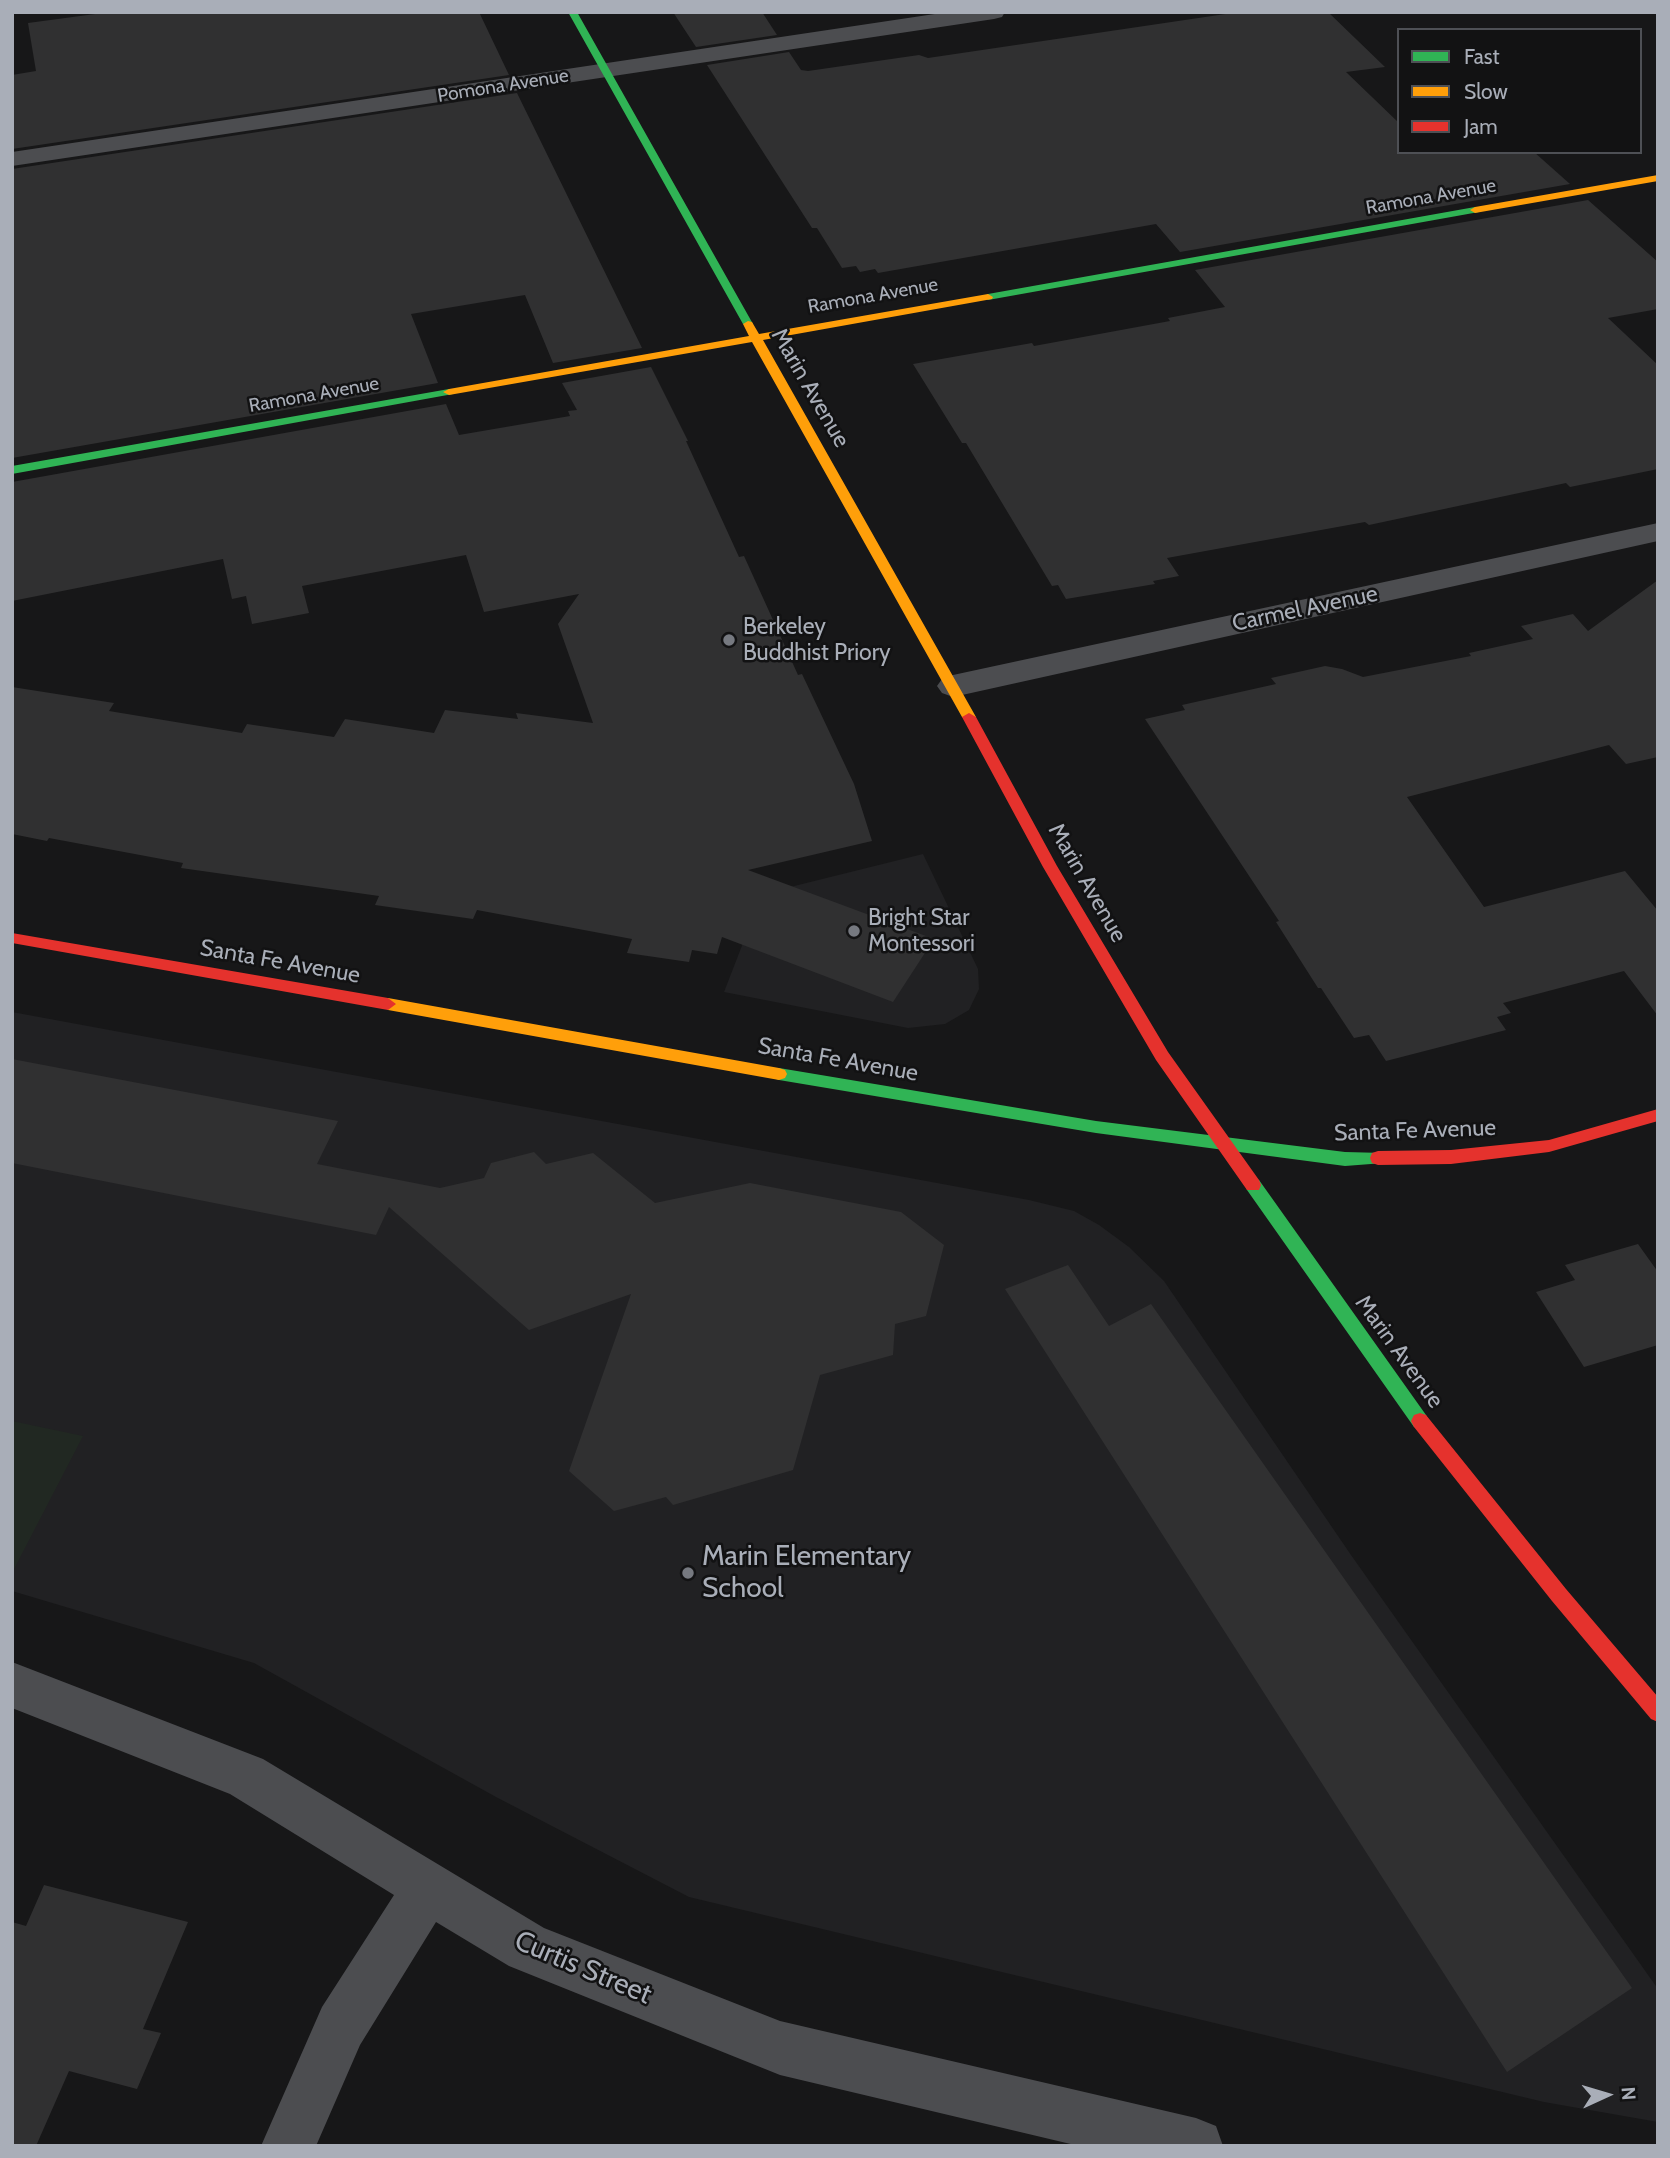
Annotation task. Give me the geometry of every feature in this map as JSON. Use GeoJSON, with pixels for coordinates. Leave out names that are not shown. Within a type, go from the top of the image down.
{"type":"FeatureCollection","features":[{"type":"Feature","properties":{"kind":"street","name":"Marin Avenue"},"geometry":{"type":"LineString","coordinates":[[572,12],[953,686],[1050,867],[1148,1033],[1418,1419],[1559,1595],[1658,1712]]}},
{"type":"Feature","properties":{"kind":"street","name":"Pomona Avenue"},"geometry":{"type":"LineString","coordinates":[[12,159],[994,12]]}},
{"type":"Feature","properties":{"kind":"street","name":"Ramona Avenue"},"geometry":{"type":"LineString","coordinates":[[12,470],[1658,178]]}},
{"type":"Feature","properties":{"kind":"street","name":"Carmel Avenue"},"geometry":{"type":"LineString","coordinates":[[953,686],[1658,532]]}},
{"type":"Feature","properties":{"kind":"street","name":"Santa Fe Avenue"},"geometry":{"type":"LineString","coordinates":[[12,938],[831,1083],[1225,1145],[1345,1160],[1451,1157],[1549,1146],[1658,1115]]}},
{"type":"Feature","properties":{"kind":"street","name":"Curtis Street"},"geometry":{"type":"LineString","coordinates":[[12,1685],[246,1776],[527,1948],[780,2048],[1196,2146]]}},
{"type":"Feature","properties":{"kind":"street"},"geometry":{"type":"LineString","coordinates":[[288,2146],[341,2026],[428,1888]]}},
{"type":"Feature","properties":{"kind":"shaded area","name":"Bright Star Montessori"},"geometry":{"type":"Polygon","coordinates":[[[923,854],[978,969],[979,989],[969,1010],[945,1024],[908,1028],[724,992],[762,894],[923,854]]]}},
{"type":"Feature","properties":{"kind":"shaded area","name":"Marin Elementary School"},"geometry":{"type":"Polygon","coordinates":[[[12,1012],[1029,1200],[1074,1211],[1099,1225],[1129,1247],[1164,1281],[1351,1555],[1658,1989],[1658,2122],[1544,2102],[689,1897],[496,1797],[254,1663],[12,1591],[12,1012]]]}},
{"type":"Feature","properties":{"kind":"shaded area"},"geometry":{"type":"Polygon","coordinates":[[[12,1421],[83,1436],[12,1573],[12,1421]]]}},
{"type":"Feature","properties":{"kind":"building"},"geometry":{"type":"Polygon","coordinates":[[[110,12],[479,12],[509,75],[12,149],[12,75],[36,71],[28,23],[110,12]]]}},
{"type":"Feature","properties":{"kind":"building"},"geometry":{"type":"Polygon","coordinates":[[[673,12],[762,12],[777,35],[696,47],[673,12]]]}},
{"type":"Feature","properties":{"kind":"building"},"geometry":{"type":"Polygon","coordinates":[[[1239,12],[1328,12],[1385,67],[1346,72],[1397,121],[1397,154],[1536,154],[1570,184],[1180,252],[1156,224],[878,273],[875,269],[860,272],[856,266],[842,268],[817,228],[812,228],[707,65],[789,52],[801,70],[808,71],[919,55],[928,58],[1239,12]]]}},
{"type":"Feature","properties":{"kind":"building"},"geometry":{"type":"Polygon","coordinates":[[[517,93],[642,348],[553,363],[525,295],[411,314],[438,383],[12,458],[12,169],[517,93]]]}},
{"type":"Feature","properties":{"kind":"building"},"geometry":{"type":"Polygon","coordinates":[[[1588,200],[1658,262],[1658,309],[1608,318],[1658,365],[1658,469],[1570,487],[1566,483],[1369,525],[1365,522],[1167,558],[1179,576],[1153,581],[1155,584],[1066,599],[1058,585],[1052,586],[966,443],[962,443],[913,364],[1032,343],[1034,346],[1170,321],[1168,318],[1225,307],[1195,270],[1588,200]]]}},
{"type":"Feature","properties":{"kind":"building"},"geometry":{"type":"Polygon","coordinates":[[[651,367],[688,441],[739,557],[744,556],[798,675],[802,674],[854,784],[872,841],[748,870],[934,939],[893,1002],[722,937],[717,954],[692,950],[689,962],[627,953],[632,939],[477,910],[473,919],[375,905],[379,896],[181,868],[183,863],[49,838],[47,841],[12,834],[12,687],[114,703],[109,711],[242,733],[247,724],[334,737],[345,719],[434,733],[445,710],[518,719],[516,713],[593,723],[558,624],[579,594],[484,612],[466,555],[302,586],[309,613],[252,624],[246,596],[232,599],[223,559],[12,601],[12,482],[446,404],[459,435],[570,416],[568,411],[577,410],[562,383],[651,367]]]}},
{"type":"Feature","properties":{"kind":"building"},"geometry":{"type":"Polygon","coordinates":[[[1658,580],[1658,757],[1626,764],[1609,745],[1407,797],[1484,907],[1625,871],[1658,911],[1658,1016],[1624,971],[1503,1003],[1511,1013],[1497,1017],[1506,1030],[1386,1061],[1369,1035],[1354,1038],[1321,988],[1318,988],[1276,922],[1279,921],[1145,719],[1185,710],[1182,705],[1276,684],[1271,678],[1325,666],[1363,677],[1471,656],[1469,653],[1533,639],[1521,626],[1573,614],[1588,631],[1658,580]]]}},
{"type":"Feature","properties":{"kind":"building"},"geometry":{"type":"Polygon","coordinates":[[[12,1059],[338,1121],[317,1164],[440,1188],[484,1178],[491,1163],[534,1152],[546,1164],[593,1153],[655,1203],[750,1183],[901,1212],[944,1245],[926,1316],[895,1324],[893,1355],[820,1375],[793,1470],[673,1505],[666,1497],[614,1511],[569,1471],[631,1294],[529,1330],[389,1207],[376,1235],[12,1163],[12,1059]]]}},
{"type":"Feature","properties":{"kind":"building"},"geometry":{"type":"Polygon","coordinates":[[[1638,1244],[1658,1272],[1658,1345],[1584,1367],[1536,1292],[1575,1280],[1565,1265],[1638,1244]]]}},
{"type":"Feature","properties":{"kind":"building"},"geometry":{"type":"Polygon","coordinates":[[[1068,1265],[1109,1326],[1151,1304],[1632,1988],[1507,2072],[1005,1289],[1068,1265]]]}},
{"type":"Feature","properties":{"kind":"building"},"geometry":{"type":"Polygon","coordinates":[[[44,1885],[188,1922],[143,2029],[161,2033],[137,2089],[69,2071],[36,2146],[12,2146],[12,1922],[26,1926],[44,1885]]]}},
{"type":"Feature","properties":{"kind":"traffic: fast"},"geometry":{"type":"LineString","coordinates":[[572,12],[748,324]]}},
{"type":"Feature","properties":{"kind":"traffic: fast"},"geometry":{"type":"LineString","coordinates":[[988,297],[1475,210]]}},
{"type":"Feature","properties":{"kind":"traffic: fast"},"geometry":{"type":"LineString","coordinates":[[12,470],[449,392]]}},
{"type":"Feature","properties":{"kind":"traffic: fast"},"geometry":{"type":"LineString","coordinates":[[779,1074],[1096,1127],[1345,1159],[1378,1158]]}},
{"type":"Feature","properties":{"kind":"traffic: fast"},"geometry":{"type":"LineString","coordinates":[[1253,1185],[1420,1421]]}},
{"type":"Feature","properties":{"kind":"traffic: slow"},"geometry":{"type":"LineString","coordinates":[[1475,210],[1658,178]]}},
{"type":"Feature","properties":{"kind":"traffic: slow"},"geometry":{"type":"LineString","coordinates":[[449,392],[988,297]]}},
{"type":"Feature","properties":{"kind":"traffic: slow"},"geometry":{"type":"LineString","coordinates":[[748,324],[969,717]]}},
{"type":"Feature","properties":{"kind":"traffic: slow"},"geometry":{"type":"LineString","coordinates":[[388,1004],[779,1074]]}},
{"type":"Feature","properties":{"kind":"traffic: jam"},"geometry":{"type":"LineString","coordinates":[[969,717],[1050,867],[1162,1056],[1253,1185]]}},
{"type":"Feature","properties":{"kind":"traffic: jam"},"geometry":{"type":"LineString","coordinates":[[12,938],[388,1004]]}},
{"type":"Feature","properties":{"kind":"traffic: jam"},"geometry":{"type":"LineString","coordinates":[[1378,1158],[1451,1157],[1549,1146],[1658,1115]]}},
{"type":"Feature","properties":{"kind":"traffic: jam"},"geometry":{"type":"LineString","coordinates":[[1420,1421],[1559,1595],[1658,1712]]}},
{"type":"Feature","properties":{"kind":"place","name":"Berkeley Buddhist Priory"},"geometry":{"type":"Point","coordinates":[729,640]}},
{"type":"Feature","properties":{"kind":"place","name":"Bright Star Montessori"},"geometry":{"type":"Point","coordinates":[854,931]}},
{"type":"Feature","properties":{"kind":"place","name":"Marin Elementary School"},"geometry":{"type":"Point","coordinates":[688,1573]}}]}
